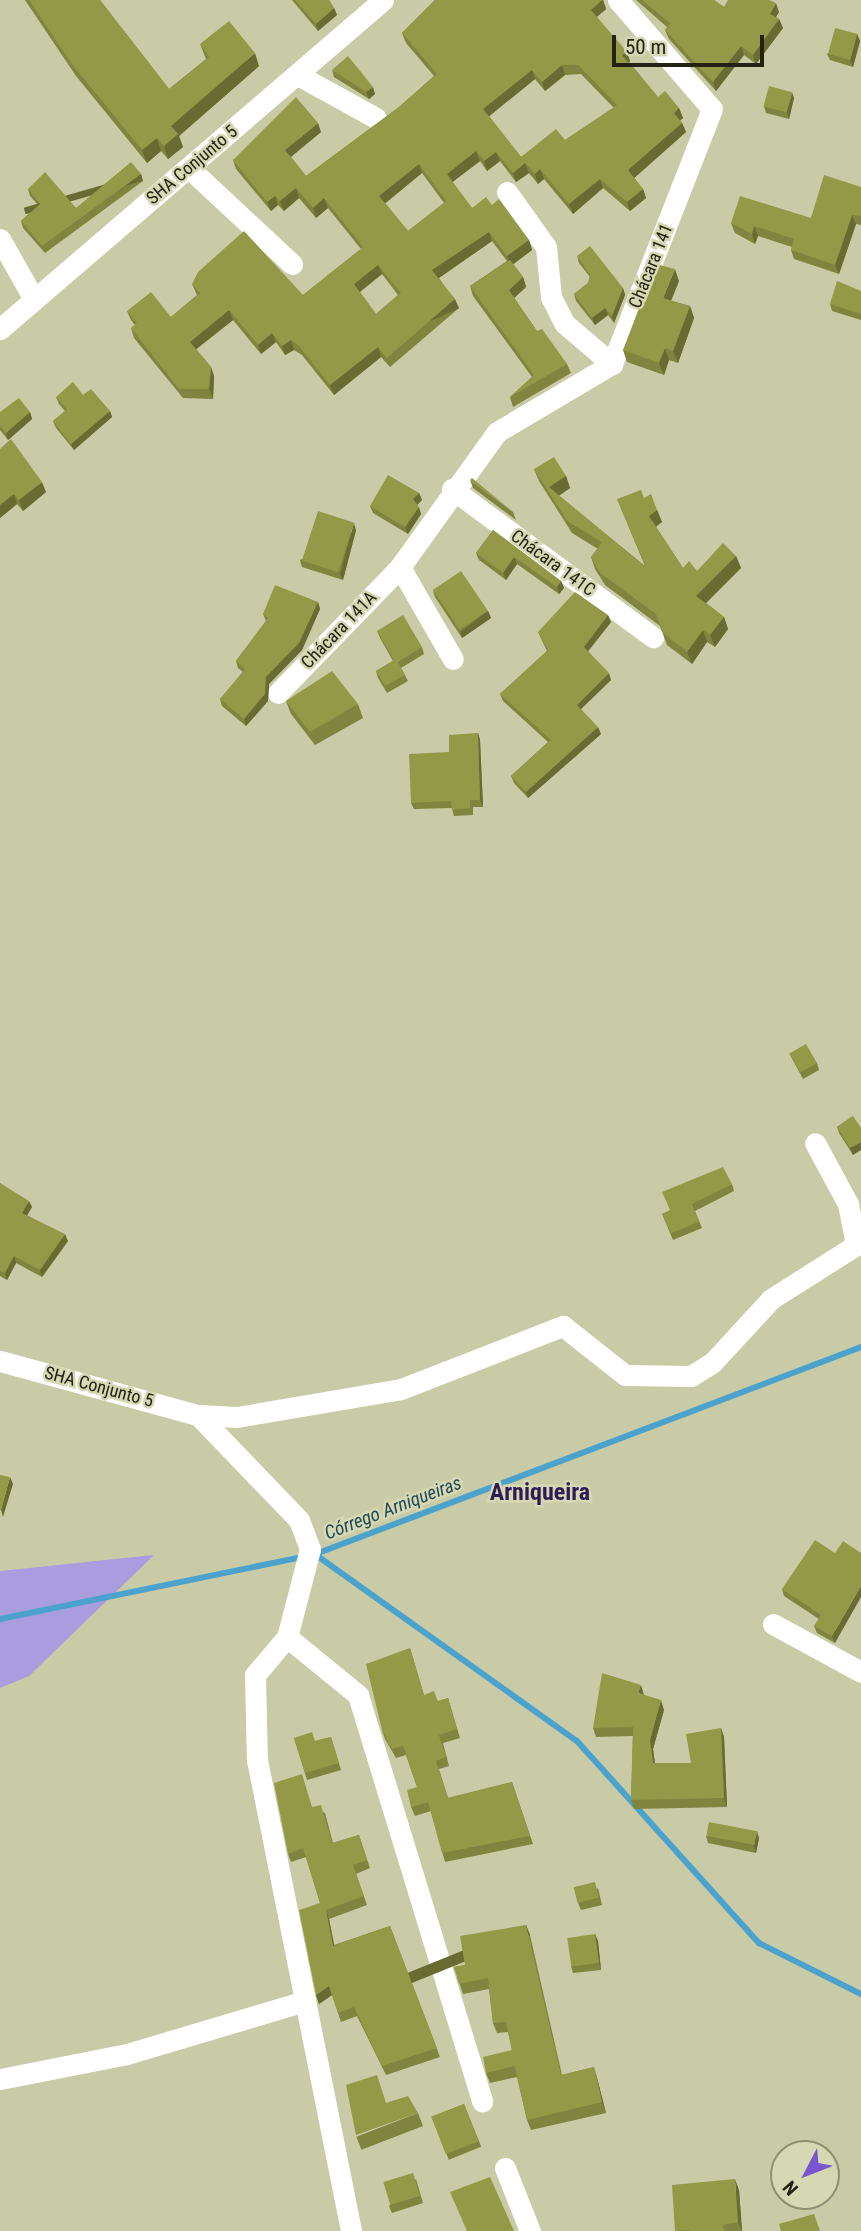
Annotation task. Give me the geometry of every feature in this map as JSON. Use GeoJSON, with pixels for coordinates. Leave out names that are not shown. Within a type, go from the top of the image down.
{"type":"FeatureCollection","features":[{"type":"Feature","properties":{"kind":"street","name":"SHA Conjunto 5"},"geometry":{"type":"LineString","coordinates":[[0,329],[383,0]]}},
{"type":"Feature","properties":{"kind":"street","name":"Chácara 141"},"geometry":{"type":"LineString","coordinates":[[612,364],[712,109],[618,0]]}},
{"type":"Feature","properties":{"kind":"street"},"geometry":{"type":"LineString","coordinates":[[298,75],[376,118]]}},
{"type":"Feature","properties":{"kind":"street"},"geometry":{"type":"LineString","coordinates":[[189,168],[292,264]]}},
{"type":"Feature","properties":{"kind":"street"},"geometry":{"type":"LineString","coordinates":[[452,489],[497,432],[612,364],[565,324],[551,297],[546,247],[507,192]]}},
{"type":"Feature","properties":{"kind":"street"},"geometry":{"type":"LineString","coordinates":[[0,239],[34,299]]}},
{"type":"Feature","properties":{"kind":"street","name":"Chácara 141A"},"geometry":{"type":"LineString","coordinates":[[278,692],[400,567],[452,489]]}},
{"type":"Feature","properties":{"kind":"street","name":"Chácara 141C"},"geometry":{"type":"LineString","coordinates":[[452,489],[653,637]]}},
{"type":"Feature","properties":{"kind":"street"},"geometry":{"type":"LineString","coordinates":[[400,567],[453,659]]}},
{"type":"Feature","properties":{"kind":"street"},"geometry":{"type":"LineString","coordinates":[[198,1415],[271,1414],[401,1389],[563,1326],[625,1375],[691,1376],[712,1363],[771,1299],[859,1243],[848,1205],[815,1143]]}},
{"type":"Feature","properties":{"kind":"street","name":"SHA Conjunto 5"},"geometry":{"type":"LineString","coordinates":[[0,1361],[198,1415]]}},
{"type":"Feature","properties":{"kind":"street"},"geometry":{"type":"LineString","coordinates":[[198,1415],[299,1520],[310,1549],[287,1637],[255,1675],[256,1748],[301,2003],[351,2231]]}},
{"type":"Feature","properties":{"kind":"street"},"geometry":{"type":"LineString","coordinates":[[773,1624],[861,1672]]}},
{"type":"Feature","properties":{"kind":"street"},"geometry":{"type":"LineString","coordinates":[[287,1637],[358,1695],[482,2101]]}},
{"type":"Feature","properties":{"kind":"street"},"geometry":{"type":"LineString","coordinates":[[0,2079],[127,2054],[301,2003]]}},
{"type":"Feature","properties":{"kind":"street"},"geometry":{"type":"LineString","coordinates":[[505,2168],[530,2231]]}},
{"type":"Feature","properties":{"kind":"shaded area"},"geometry":{"type":"Polygon","coordinates":[[[154,1555],[29,1676],[0,1688],[0,1571],[154,1555]]]}},
{"type":"Feature","properties":{"kind":"building"},"geometry":{"type":"Polygon","coordinates":[[[29,0],[100,0],[169,89],[209,57],[200,44],[229,21],[255,53],[171,126],[178,134],[164,146],[157,138],[142,150],[71,63],[29,0]]]}},
{"type":"Feature","properties":{"kind":"building"},"geometry":{"type":"Polygon","coordinates":[[[295,0],[329,0],[334,8],[316,24],[295,0]]]}},
{"type":"Feature","properties":{"kind":"building"},"geometry":{"type":"Polygon","coordinates":[[[435,0],[602,0],[591,10],[627,52],[622,55],[658,97],[665,91],[679,108],[674,113],[682,123],[628,170],[643,189],[627,202],[600,179],[569,204],[540,169],[535,174],[525,163],[513,173],[496,152],[484,161],[476,151],[447,174],[472,208],[486,197],[492,205],[499,199],[529,240],[507,256],[489,232],[432,270],[455,299],[387,358],[378,347],[330,385],[299,346],[291,340],[282,346],[272,333],[258,345],[229,310],[190,342],[211,367],[209,389],[179,389],[131,328],[137,323],[127,311],[151,292],[171,317],[200,293],[192,284],[198,272],[244,231],[303,295],[363,247],[324,198],[313,208],[296,188],[280,201],[275,196],[267,202],[233,160],[296,97],[318,123],[285,150],[306,176],[399,107],[437,74],[402,33],[435,0]],[[562,65],[542,82],[532,70],[483,109],[521,157],[556,129],[565,140],[617,105],[578,65],[562,65]],[[419,164],[379,196],[408,231],[446,201],[419,164]],[[378,265],[354,284],[376,314],[401,293],[378,265]]]}},
{"type":"Feature","properties":{"kind":"building"},"geometry":{"type":"Polygon","coordinates":[[[642,0],[714,0],[724,7],[728,0],[769,0],[776,3],[770,14],[779,19],[753,55],[741,46],[713,82],[665,30],[670,23],[642,0]]]}},
{"type":"Feature","properties":{"kind":"building"},"geometry":{"type":"Polygon","coordinates":[[[835,28],[857,34],[850,60],[828,54],[835,28]]]}},
{"type":"Feature","properties":{"kind":"building"},"geometry":{"type":"Polygon","coordinates":[[[348,56],[373,87],[366,92],[332,70],[348,56]]]}},
{"type":"Feature","properties":{"kind":"building"},"geometry":{"type":"Polygon","coordinates":[[[769,86],[792,92],[787,112],[764,106],[769,86]]]}},
{"type":"Feature","properties":{"kind":"building"},"geometry":{"type":"Polygon","coordinates":[[[131,162],[141,174],[42,246],[21,221],[40,204],[28,189],[45,172],[76,208],[131,162]]]}},
{"type":"Feature","properties":{"kind":"building"},"geometry":{"type":"Polygon","coordinates":[[[824,175],[861,187],[861,216],[852,215],[835,265],[791,250],[794,239],[754,226],[752,234],[731,223],[740,196],[811,218],[824,175]]]}},
{"type":"Feature","properties":{"kind":"building"},"geometry":{"type":"Polygon","coordinates":[[[590,246],[623,288],[612,316],[605,308],[592,318],[574,294],[588,283],[590,275],[577,256],[590,246]]]}},
{"type":"Feature","properties":{"kind":"building"},"geometry":{"type":"Polygon","coordinates":[[[510,260],[523,277],[509,290],[537,331],[542,329],[567,364],[510,397],[534,375],[470,286],[510,260]]]}},
{"type":"Feature","properties":{"kind":"building"},"geometry":{"type":"Polygon","coordinates":[[[656,264],[675,269],[663,298],[690,306],[673,351],[665,348],[659,363],[623,350],[656,264]]]}},
{"type":"Feature","properties":{"kind":"building"},"geometry":{"type":"Polygon","coordinates":[[[837,281],[861,291],[861,314],[830,304],[837,281]]]}},
{"type":"Feature","properties":{"kind":"building"},"geometry":{"type":"Polygon","coordinates":[[[73,382],[83,395],[91,389],[110,411],[71,444],[53,421],[67,410],[56,397],[73,382]]]}},
{"type":"Feature","properties":{"kind":"building"},"geometry":{"type":"Polygon","coordinates":[[[19,398],[30,412],[6,433],[0,426],[0,412],[19,398]]]}},
{"type":"Feature","properties":{"kind":"building"},"geometry":{"type":"Polygon","coordinates":[[[11,439],[42,482],[19,500],[14,494],[0,505],[0,449],[11,439]]]}},
{"type":"Feature","properties":{"kind":"building"},"geometry":{"type":"Polygon","coordinates":[[[554,457],[566,476],[549,487],[646,567],[617,499],[641,490],[644,498],[651,494],[657,510],[649,516],[683,568],[689,561],[697,571],[723,543],[736,556],[696,596],[724,617],[710,635],[703,630],[687,652],[663,633],[656,614],[600,573],[591,557],[602,542],[567,521],[534,469],[554,457]]]}},
{"type":"Feature","properties":{"kind":"building"},"geometry":{"type":"Polygon","coordinates":[[[388,475],[419,493],[413,499],[419,507],[405,527],[370,506],[388,475]]]}},
{"type":"Feature","properties":{"kind":"building"},"geometry":{"type":"Polygon","coordinates":[[[472,478],[513,512],[470,480],[472,478]]]}},
{"type":"Feature","properties":{"kind":"building"},"geometry":{"type":"Polygon","coordinates":[[[318,511],[354,523],[338,572],[302,560],[318,511]]]}},
{"type":"Feature","properties":{"kind":"building"},"geometry":{"type":"Polygon","coordinates":[[[493,530],[561,581],[557,587],[514,557],[503,573],[476,553],[493,530]]]}},
{"type":"Feature","properties":{"kind":"building"},"geometry":{"type":"Polygon","coordinates":[[[461,571],[488,611],[460,630],[433,590],[461,571]]]}},
{"type":"Feature","properties":{"kind":"building"},"geometry":{"type":"Polygon","coordinates":[[[275,585],[318,602],[299,643],[266,677],[265,694],[244,719],[220,699],[245,669],[236,661],[268,618],[263,614],[275,585]]]}},
{"type":"Feature","properties":{"kind":"building"},"geometry":{"type":"Polygon","coordinates":[[[575,592],[608,615],[584,647],[609,673],[577,705],[598,727],[526,792],[511,776],[551,740],[500,694],[548,650],[538,632],[575,592]]]}},
{"type":"Feature","properties":{"kind":"building"},"geometry":{"type":"Polygon","coordinates":[[[403,615],[422,647],[398,662],[405,675],[385,686],[376,671],[394,660],[377,631],[403,615]]]}},
{"type":"Feature","properties":{"kind":"building"},"geometry":{"type":"Polygon","coordinates":[[[332,671],[358,704],[310,732],[286,701],[332,671]]]}},
{"type":"Feature","properties":{"kind":"building"},"geometry":{"type":"Polygon","coordinates":[[[478,733],[480,800],[470,800],[470,808],[452,810],[451,801],[411,803],[409,754],[449,752],[449,735],[478,733]]]}},
{"type":"Feature","properties":{"kind":"building"},"geometry":{"type":"Polygon","coordinates":[[[806,1044],[817,1063],[801,1073],[790,1054],[806,1044]]]}},
{"type":"Feature","properties":{"kind":"building"},"geometry":{"type":"Polygon","coordinates":[[[853,1116],[861,1128],[861,1142],[850,1148],[837,1127],[853,1116]]]}},
{"type":"Feature","properties":{"kind":"building"},"geometry":{"type":"Polygon","coordinates":[[[723,1167],[732,1184],[692,1204],[699,1222],[671,1233],[662,1214],[670,1210],[662,1192],[723,1167]]]}},
{"type":"Feature","properties":{"kind":"building"},"geometry":{"type":"Polygon","coordinates":[[[0,1183],[29,1201],[22,1213],[65,1234],[40,1270],[14,1256],[5,1273],[0,1271],[0,1183]]]}},
{"type":"Feature","properties":{"kind":"building"},"geometry":{"type":"Polygon","coordinates":[[[0,1475],[10,1477],[1,1510],[0,1510],[0,1475]]]}},
{"type":"Feature","properties":{"kind":"building"},"geometry":{"type":"Polygon","coordinates":[[[815,1540],[835,1553],[843,1541],[861,1553],[861,1586],[832,1636],[814,1626],[821,1615],[782,1589],[815,1540]]]}},
{"type":"Feature","properties":{"kind":"building"},"geometry":{"type":"Polygon","coordinates":[[[410,1648],[424,1695],[434,1691],[438,1702],[448,1698],[457,1729],[439,1735],[446,1757],[436,1761],[448,1798],[512,1782],[530,1836],[442,1853],[428,1802],[411,1807],[407,1790],[417,1787],[403,1746],[392,1749],[382,1730],[366,1664],[410,1648]]]}},
{"type":"Feature","properties":{"kind":"building"},"geometry":{"type":"Polygon","coordinates":[[[602,1673],[641,1685],[638,1693],[661,1700],[650,1740],[653,1763],[691,1763],[686,1734],[721,1728],[724,1798],[631,1800],[633,1727],[593,1728],[602,1673]]]}},
{"type":"Feature","properties":{"kind":"building"},"geometry":{"type":"Polygon","coordinates":[[[312,1732],[315,1741],[331,1737],[339,1763],[305,1773],[294,1738],[312,1732]]]}},
{"type":"Feature","properties":{"kind":"building"},"geometry":{"type":"Polygon","coordinates":[[[302,1774],[312,1807],[321,1805],[332,1843],[359,1835],[367,1860],[353,1865],[364,1896],[326,1910],[333,1946],[390,1926],[437,2048],[382,2066],[354,2007],[338,2013],[329,1986],[316,1995],[299,1910],[320,1903],[303,1848],[288,1854],[274,1783],[302,1774]]]}},
{"type":"Feature","properties":{"kind":"building"},"geometry":{"type":"Polygon","coordinates":[[[709,1822],[757,1831],[754,1845],[706,1836],[709,1822]]]}},
{"type":"Feature","properties":{"kind":"building"},"geometry":{"type":"Polygon","coordinates":[[[595,1882],[599,1898],[578,1903],[574,1887],[595,1882]]]}},
{"type":"Feature","properties":{"kind":"building"},"geometry":{"type":"Polygon","coordinates":[[[526,1925],[561,2075],[594,2067],[602,2102],[527,2120],[515,2066],[486,2073],[483,2057],[512,2050],[506,2022],[493,2023],[488,1978],[459,1984],[454,1967],[465,1965],[460,1936],[526,1925]]]}},
{"type":"Feature","properties":{"kind":"building"},"geometry":{"type":"Polygon","coordinates":[[[595,1934],[599,1963],[571,1967],[567,1938],[595,1934]]]}},
{"type":"Feature","properties":{"kind":"building"},"geometry":{"type":"Polygon","coordinates":[[[377,2075],[386,2103],[408,2096],[418,2113],[356,2135],[346,2085],[377,2075]]]}},
{"type":"Feature","properties":{"kind":"building"},"geometry":{"type":"Polygon","coordinates":[[[464,2104],[478,2141],[446,2154],[431,2117],[464,2104]]]}},
{"type":"Feature","properties":{"kind":"building"},"geometry":{"type":"Polygon","coordinates":[[[413,2173],[420,2196],[390,2205],[383,2182],[413,2173]]]}},
{"type":"Feature","properties":{"kind":"building"},"geometry":{"type":"Polygon","coordinates":[[[490,2177],[514,2231],[467,2231],[450,2192],[490,2177]]]}},
{"type":"Feature","properties":{"kind":"building"},"geometry":{"type":"Polygon","coordinates":[[[735,2179],[738,2222],[723,2225],[724,2231],[675,2231],[672,2185],[735,2179]]]}},
{"type":"Feature","properties":{"kind":"building"},"geometry":{"type":"Polygon","coordinates":[[[814,2214],[820,2231],[781,2231],[779,2224],[814,2214]]]}},
{"type":"Feature","properties":{"kind":"waterway","name":"Córrego Arniqueiras"},"geometry":{"type":"LineString","coordinates":[[313,1555],[861,1347]]}},
{"type":"Feature","properties":{"kind":"waterway"},"geometry":{"type":"LineString","coordinates":[[316,1555],[577,1741],[759,1943],[861,1994]]}},
{"type":"Feature","properties":{"kind":"waterway","name":"Córrego Arniqueiras"},"geometry":{"type":"LineString","coordinates":[[0,1619],[302,1557]]}},
{"type":"Feature","properties":{"kind":"district","name":"Arniqueira"},"geometry":{"type":"Point","coordinates":[540,1493]}}]}
